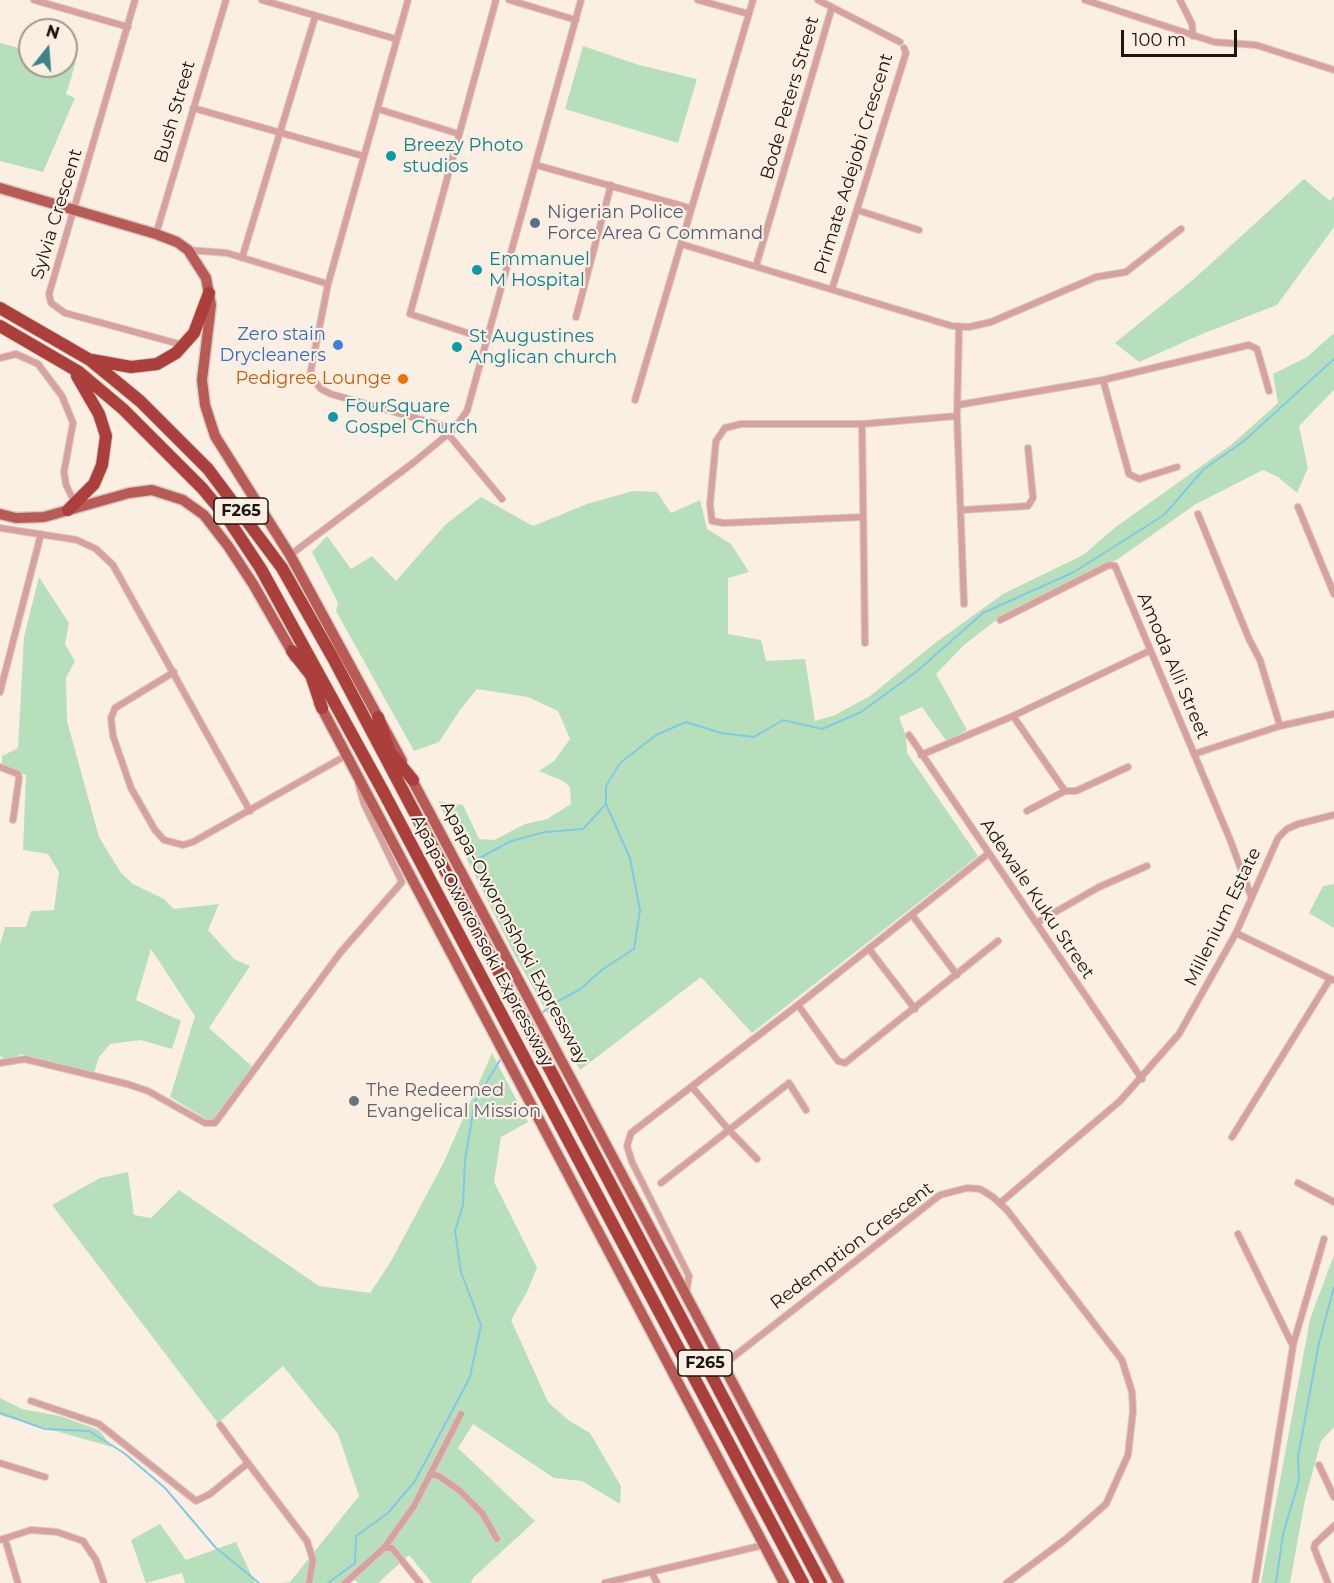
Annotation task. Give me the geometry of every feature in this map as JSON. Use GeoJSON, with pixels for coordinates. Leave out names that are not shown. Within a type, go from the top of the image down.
{"type":"FeatureCollection","features":[{"type":"Feature","properties":{"kind":"highway"},"geometry":{"type":"LineString","coordinates":[[90,360],[132,367],[157,364],[176,353],[194,333],[209,293]]}},
{"type":"Feature","properties":{"kind":"highway","name":"Apapa-Oworonshoki Expressway"},"geometry":{"type":"LineString","coordinates":[[0,308],[90,360],[176,434],[238,506],[282,568],[372,719],[399,786]]}},
{"type":"Feature","properties":{"kind":"highway","name":"F265"},"geometry":{"type":"LineString","coordinates":[[0,326],[69,366],[123,409],[202,488],[228,519],[261,569],[344,724]]}},
{"type":"Feature","properties":{"kind":"highway"},"geometry":{"type":"LineString","coordinates":[[69,366],[82,383],[99,414],[106,436],[102,465],[94,484],[71,506]]}},
{"type":"Feature","properties":{"kind":"highway"},"geometry":{"type":"LineString","coordinates":[[302,642],[322,708]]}},
{"type":"Feature","properties":{"kind":"highway"},"geometry":{"type":"LineString","coordinates":[[292,651],[344,724]]}},
{"type":"Feature","properties":{"kind":"highway"},"geometry":{"type":"LineString","coordinates":[[372,719],[390,751],[412,780]]}},
{"type":"Feature","properties":{"kind":"highway","name":"Apapa-Oworonsoki Expressway"},"geometry":{"type":"LineString","coordinates":[[344,724],[384,793],[802,1583]]}},
{"type":"Feature","properties":{"kind":"highway"},"geometry":{"type":"LineString","coordinates":[[390,751],[399,786]]}},
{"type":"Feature","properties":{"kind":"highway","name":"Apapa-Oworonsoki Expressway"},"geometry":{"type":"LineString","coordinates":[[399,786],[821,1583]]}},
{"type":"Feature","properties":{"kind":"main road"},"geometry":{"type":"LineString","coordinates":[[0,188],[177,242],[188,250],[206,278],[209,293]]}},
{"type":"Feature","properties":{"kind":"main road","name":"Apapa-Oworonshoki Expressway"},"geometry":{"type":"LineString","coordinates":[[209,293],[210,327],[202,380],[205,405],[215,436],[290,555],[372,719],[412,780],[839,1583]]}},
{"type":"Feature","properties":{"kind":"main road"},"geometry":{"type":"LineString","coordinates":[[0,514],[30,518],[71,506],[91,506],[129,493],[152,490],[183,500],[204,515],[228,546],[254,584],[292,651],[784,1583]]}},
{"type":"Feature","properties":{"kind":"street"},"geometry":{"type":"LineString","coordinates":[[34,0],[128,27]]}},
{"type":"Feature","properties":{"kind":"street","name":"Sylvia Crescent"},"geometry":{"type":"LineString","coordinates":[[135,0],[51,287],[51,303],[65,313],[183,345]]}},
{"type":"Feature","properties":{"kind":"street","name":"Bush Street"},"geometry":{"type":"LineString","coordinates":[[156,234],[226,0]]}},
{"type":"Feature","properties":{"kind":"street"},"geometry":{"type":"LineString","coordinates":[[262,0],[396,39]]}},
{"type":"Feature","properties":{"kind":"street"},"geometry":{"type":"LineString","coordinates":[[408,0],[328,284],[310,375],[314,382],[331,394],[451,432],[502,499]]}},
{"type":"Feature","properties":{"kind":"street"},"geometry":{"type":"LineString","coordinates":[[489,340],[410,314],[496,0]]}},
{"type":"Feature","properties":{"kind":"street"},"geometry":{"type":"LineString","coordinates":[[509,0],[576,20]]}},
{"type":"Feature","properties":{"kind":"street"},"geometry":{"type":"LineString","coordinates":[[290,555],[451,432],[467,411],[489,340],[581,0]]}},
{"type":"Feature","properties":{"kind":"street"},"geometry":{"type":"LineString","coordinates":[[699,0],[749,14]]}},
{"type":"Feature","properties":{"kind":"street"},"geometry":{"type":"LineString","coordinates":[[635,400],[753,0]]}},
{"type":"Feature","properties":{"kind":"street"},"geometry":{"type":"LineString","coordinates":[[818,0],[832,7]]}},
{"type":"Feature","properties":{"kind":"street"},"geometry":{"type":"LineString","coordinates":[[1085,0],[1214,42],[1256,45],[1334,70]]}},
{"type":"Feature","properties":{"kind":"street"},"geometry":{"type":"LineString","coordinates":[[1180,0],[1192,24],[1193,36]]}},
{"type":"Feature","properties":{"kind":"street","name":"Primate Adejobi Crescent"},"geometry":{"type":"LineString","coordinates":[[832,7],[902,45],[906,53],[832,289]]}},
{"type":"Feature","properties":{"kind":"street","name":"Bode Peters Street"},"geometry":{"type":"LineString","coordinates":[[756,266],[832,7]]}},
{"type":"Feature","properties":{"kind":"street"},"geometry":{"type":"LineString","coordinates":[[243,258],[315,17]]}},
{"type":"Feature","properties":{"kind":"street"},"geometry":{"type":"LineString","coordinates":[[193,108],[363,156]]}},
{"type":"Feature","properties":{"kind":"street"},"geometry":{"type":"LineString","coordinates":[[378,109],[459,134]]}},
{"type":"Feature","properties":{"kind":"street"},"geometry":{"type":"LineString","coordinates":[[536,165],[611,184],[690,208]]}},
{"type":"Feature","properties":{"kind":"street"},"geometry":{"type":"LineString","coordinates":[[576,317],[611,184]]}},
{"type":"Feature","properties":{"kind":"street"},"geometry":{"type":"LineString","coordinates":[[857,210],[919,230]]}},
{"type":"Feature","properties":{"kind":"street"},"geometry":{"type":"LineString","coordinates":[[681,244],[959,328],[985,324],[1096,278],[1126,272],[1181,229]]}},
{"type":"Feature","properties":{"kind":"street"},"geometry":{"type":"LineString","coordinates":[[188,250],[227,253],[328,284]]}},
{"type":"Feature","properties":{"kind":"street"},"geometry":{"type":"LineString","coordinates":[[959,328],[957,416],[964,604]]}},
{"type":"Feature","properties":{"kind":"street"},"geometry":{"type":"LineString","coordinates":[[958,405],[1103,380],[1249,345],[1257,350],[1269,391]]}},
{"type":"Feature","properties":{"kind":"street"},"geometry":{"type":"LineString","coordinates":[[0,358],[16,354],[38,364],[62,396],[73,423],[64,472],[71,506]]}},
{"type":"Feature","properties":{"kind":"street"},"geometry":{"type":"LineString","coordinates":[[1103,380],[1129,474],[1139,479],[1177,467]]}},
{"type":"Feature","properties":{"kind":"street"},"geometry":{"type":"LineString","coordinates":[[863,517],[724,523],[712,521],[710,513],[716,441],[725,428],[741,424],[862,424],[957,416]]}},
{"type":"Feature","properties":{"kind":"street"},"geometry":{"type":"LineString","coordinates":[[862,424],[865,644]]}},
{"type":"Feature","properties":{"kind":"street"},"geometry":{"type":"LineString","coordinates":[[962,510],[1028,506],[1033,498],[1028,448]]}},
{"type":"Feature","properties":{"kind":"street"},"geometry":{"type":"LineString","coordinates":[[1298,507],[1334,594]]}},
{"type":"Feature","properties":{"kind":"street"},"geometry":{"type":"LineString","coordinates":[[1198,514],[1249,639],[1260,660],[1280,726]]}},
{"type":"Feature","properties":{"kind":"street"},"geometry":{"type":"LineString","coordinates":[[0,528],[77,540],[96,549],[113,565],[250,811]]}},
{"type":"Feature","properties":{"kind":"street"},"geometry":{"type":"LineString","coordinates":[[0,692],[41,534]]}},
{"type":"Feature","properties":{"kind":"street","name":"Amoda Alli Street"},"geometry":{"type":"LineString","coordinates":[[1000,620],[1113,564],[1194,754],[1251,896]]}},
{"type":"Feature","properties":{"kind":"street"},"geometry":{"type":"LineString","coordinates":[[921,755],[1013,716],[1149,651]]}},
{"type":"Feature","properties":{"kind":"street"},"geometry":{"type":"LineString","coordinates":[[174,672],[115,708],[111,718],[113,736],[131,788],[155,830],[164,840],[175,844],[193,842],[347,755]]}},
{"type":"Feature","properties":{"kind":"street"},"geometry":{"type":"LineString","coordinates":[[1194,754],[1280,726],[1334,714]]}},
{"type":"Feature","properties":{"kind":"street"},"geometry":{"type":"LineString","coordinates":[[1013,716],[1065,791]]}},
{"type":"Feature","properties":{"kind":"street","name":"Adewale Kuku Street"},"geometry":{"type":"LineString","coordinates":[[909,735],[1142,1079]]}},
{"type":"Feature","properties":{"kind":"street"},"geometry":{"type":"LineString","coordinates":[[0,767],[18,774],[19,778],[13,820]]}},
{"type":"Feature","properties":{"kind":"street"},"geometry":{"type":"LineString","coordinates":[[1027,811],[1065,791],[1076,791],[1128,767]]}},
{"type":"Feature","properties":{"kind":"street"},"geometry":{"type":"LineString","coordinates":[[0,1063],[25,1059],[127,1083],[148,1091],[205,1123],[215,1123],[340,953],[402,882],[364,804],[358,787],[358,776]]}},
{"type":"Feature","properties":{"kind":"street","name":"Millenium Estate"},"geometry":{"type":"LineString","coordinates":[[1000,1203],[1120,1101],[1142,1079],[1189,1020],[1236,933],[1278,838],[1298,824],[1334,815]]}},
{"type":"Feature","properties":{"kind":"street"},"geometry":{"type":"LineString","coordinates":[[686,1294],[689,1276],[632,1162],[627,1146],[631,1133],[798,1005],[989,853]]}},
{"type":"Feature","properties":{"kind":"street"},"geometry":{"type":"LineString","coordinates":[[1036,923],[1099,887],[1147,866]]}},
{"type":"Feature","properties":{"kind":"street"},"geometry":{"type":"LineString","coordinates":[[912,915],[957,975]]}},
{"type":"Feature","properties":{"kind":"street"},"geometry":{"type":"LineString","coordinates":[[1232,1137],[1332,980],[1236,933]]}},
{"type":"Feature","properties":{"kind":"street"},"geometry":{"type":"LineString","coordinates":[[798,1005],[838,1061],[842,1063],[915,1009],[998,941]]}},
{"type":"Feature","properties":{"kind":"street"},"geometry":{"type":"LineString","coordinates":[[869,949],[915,1009]]}},
{"type":"Feature","properties":{"kind":"street"},"geometry":{"type":"LineString","coordinates":[[661,1183],[789,1083],[806,1110]]}},
{"type":"Feature","properties":{"kind":"street"},"geometry":{"type":"LineString","coordinates":[[692,1087],[757,1160]]}},
{"type":"Feature","properties":{"kind":"street"},"geometry":{"type":"LineString","coordinates":[[1298,1183],[1334,1202]]}},
{"type":"Feature","properties":{"kind":"street","name":"Redemption Crescent"},"geometry":{"type":"LineString","coordinates":[[723,1365],[940,1196],[953,1190],[980,1189],[1000,1203],[1122,1360],[1132,1392],[1133,1411],[1128,1455],[1106,1504],[1089,1520],[1007,1583]]}},
{"type":"Feature","properties":{"kind":"street"},"geometry":{"type":"LineString","coordinates":[[1238,1234],[1293,1346]]}},
{"type":"Feature","properties":{"kind":"street"},"geometry":{"type":"LineString","coordinates":[[1255,1583],[1293,1346],[1324,1239]]}},
{"type":"Feature","properties":{"kind":"street"},"geometry":{"type":"LineString","coordinates":[[30,1401],[99,1424],[196,1501],[210,1494],[248,1463]]}},
{"type":"Feature","properties":{"kind":"street"},"geometry":{"type":"LineString","coordinates":[[345,1583],[384,1548],[414,1506],[460,1414]]}},
{"type":"Feature","properties":{"kind":"street"},"geometry":{"type":"LineString","coordinates":[[220,1425],[307,1540],[313,1560],[309,1582]]}},
{"type":"Feature","properties":{"kind":"street"},"geometry":{"type":"LineString","coordinates":[[0,1463],[45,1477]]}},
{"type":"Feature","properties":{"kind":"street"},"geometry":{"type":"LineString","coordinates":[[1319,1465],[1334,1497]]}},
{"type":"Feature","properties":{"kind":"street"},"geometry":{"type":"LineString","coordinates":[[430,1474],[439,1476],[460,1491],[482,1514],[497,1539]]}},
{"type":"Feature","properties":{"kind":"street"},"geometry":{"type":"LineString","coordinates":[[1328,1583],[1314,1548],[1334,1526]]}},
{"type":"Feature","properties":{"kind":"street"},"geometry":{"type":"LineString","coordinates":[[18,1583],[2,1539],[31,1530],[57,1532],[83,1541],[96,1560],[104,1583]]}},
{"type":"Feature","properties":{"kind":"street"},"geometry":{"type":"LineString","coordinates":[[605,1583],[764,1545]]}},
{"type":"Feature","properties":{"kind":"street"},"geometry":{"type":"LineString","coordinates":[[384,1548],[393,1548],[420,1583]]}},
{"type":"Feature","properties":{"kind":"street"},"geometry":{"type":"LineString","coordinates":[[652,1573],[657,1583]]}},
{"type":"Feature","properties":{"kind":"green space"},"geometry":{"type":"Polygon","coordinates":[[[0,43],[18,48],[18,78],[71,78],[66,94],[75,98],[43,172],[0,161],[0,43]]]}},
{"type":"Feature","properties":{"kind":"green space"},"geometry":{"type":"Polygon","coordinates":[[[583,46],[639,65],[697,79],[678,143],[565,109],[583,46]]]}},
{"type":"Feature","properties":{"kind":"green space"},"geometry":{"type":"Polygon","coordinates":[[[1304,179],[1330,201],[1334,196],[1334,227],[1277,305],[1202,334],[1139,362],[1115,343],[1195,278],[1304,179]]]}},
{"type":"Feature","properties":{"kind":"green space"},"geometry":{"type":"Polygon","coordinates":[[[1334,333],[1334,390],[1299,426],[1308,468],[1297,493],[1278,477],[1263,470],[1196,504],[1118,559],[999,618],[964,645],[936,674],[967,730],[947,742],[922,707],[899,717],[906,736],[907,753],[978,856],[752,1033],[701,977],[580,1070],[514,954],[438,801],[463,805],[479,839],[494,840],[525,824],[547,819],[571,804],[570,787],[563,781],[539,771],[554,761],[570,739],[558,711],[528,697],[477,689],[439,742],[414,751],[336,611],[338,603],[312,552],[327,536],[351,569],[372,556],[396,581],[445,525],[481,497],[533,526],[587,504],[633,491],[657,492],[671,513],[700,500],[707,529],[731,544],[749,572],[728,578],[728,634],[761,640],[766,661],[805,659],[815,721],[835,715],[870,696],[935,643],[1003,594],[1083,555],[1117,526],[1231,445],[1278,403],[1273,374],[1307,357],[1334,333]]]}},
{"type":"Feature","properties":{"kind":"green space"},"geometry":{"type":"Polygon","coordinates":[[[39,577],[69,623],[65,644],[75,661],[66,678],[67,721],[99,837],[121,873],[133,884],[164,899],[174,909],[219,904],[208,930],[234,959],[250,966],[209,1028],[255,1069],[213,1123],[170,1097],[195,1016],[151,949],[136,1000],[181,1021],[172,1049],[140,1040],[110,1044],[99,1057],[94,1073],[22,1054],[8,1060],[0,1056],[0,945],[5,927],[26,927],[31,911],[54,910],[59,872],[48,854],[23,850],[26,775],[2,768],[2,756],[18,748],[24,637],[39,577]]]}},
{"type":"Feature","properties":{"kind":"green space"},"geometry":{"type":"Polygon","coordinates":[[[1334,884],[1334,928],[1309,913],[1323,886],[1334,884]]]}},
{"type":"Feature","properties":{"kind":"green space"},"geometry":{"type":"Polygon","coordinates":[[[492,1053],[528,1122],[501,1137],[494,1182],[537,1268],[511,1320],[548,1402],[568,1420],[590,1433],[621,1486],[620,1504],[582,1481],[554,1478],[473,1424],[458,1448],[535,1521],[473,1578],[471,1583],[432,1583],[409,1555],[378,1583],[359,1583],[352,1579],[344,1583],[282,1583],[290,1582],[359,1496],[338,1434],[283,1366],[218,1423],[52,1205],[100,1178],[128,1172],[134,1215],[151,1218],[179,1190],[319,1286],[370,1293],[390,1263],[443,1164],[492,1053]]]}},
{"type":"Feature","properties":{"kind":"green space"},"geometry":{"type":"Polygon","coordinates":[[[1334,1255],[1334,1427],[1321,1441],[1305,1500],[1290,1583],[1261,1583],[1310,1319],[1334,1255]]]}},
{"type":"Feature","properties":{"kind":"green space"},"geometry":{"type":"Polygon","coordinates":[[[0,1398],[22,1409],[60,1416],[99,1430],[112,1447],[0,1415],[0,1398]]]}},
{"type":"Feature","properties":{"kind":"green space"},"geometry":{"type":"Polygon","coordinates":[[[160,1524],[186,1560],[236,1542],[255,1583],[185,1583],[182,1573],[146,1583],[131,1540],[160,1524]]]}},
{"type":"Feature","properties":{"kind":"waterway"},"geometry":{"type":"LineString","coordinates":[[472,862],[511,841],[545,832],[583,829],[606,804],[606,786],[620,763],[656,735],[686,722],[721,733],[754,737],[783,720],[822,729],[861,712],[916,672],[983,613],[1074,572],[1164,515],[1204,469],[1244,441],[1334,359]]}},
{"type":"Feature","properties":{"kind":"waterway"},"geometry":{"type":"LineString","coordinates":[[540,1015],[551,1005],[579,990],[603,969],[634,949],[640,910],[630,858],[606,804]]}},
{"type":"Feature","properties":{"kind":"waterway"},"geometry":{"type":"LineString","coordinates":[[328,1583],[355,1563],[356,1536],[388,1513],[415,1481],[470,1377],[481,1325],[461,1272],[455,1231],[463,1205],[465,1160],[475,1101],[502,1057]]}},
{"type":"Feature","properties":{"kind":"waterway"},"geometry":{"type":"LineString","coordinates":[[1276,1583],[1283,1534],[1299,1480],[1298,1457],[1319,1343],[1334,1287]]}},
{"type":"Feature","properties":{"kind":"waterway"},"geometry":{"type":"LineString","coordinates":[[0,1413],[45,1429],[89,1431],[124,1453],[165,1488],[216,1548],[259,1583]]}},
{"type":"Feature","properties":{"kind":"place","name":"Breezy Photo studios"},"geometry":{"type":"Point","coordinates":[391,156]}},
{"type":"Feature","properties":{"kind":"place","name":"Nigerian Police Force Area G Command"},"geometry":{"type":"Point","coordinates":[535,223]}},
{"type":"Feature","properties":{"kind":"place","name":"Emmanuel M Hospital"},"geometry":{"type":"Point","coordinates":[477,270]}},
{"type":"Feature","properties":{"kind":"place","name":"Zero stain Drycleaners"},"geometry":{"type":"Point","coordinates":[338,345]}},
{"type":"Feature","properties":{"kind":"place","name":"St Augustines Anglican church"},"geometry":{"type":"Point","coordinates":[457,347]}},
{"type":"Feature","properties":{"kind":"place","name":"Pedigree Lounge"},"geometry":{"type":"Point","coordinates":[403,379]}},
{"type":"Feature","properties":{"kind":"place","name":"FourSquare Gospel Church"},"geometry":{"type":"Point","coordinates":[333,417]}},
{"type":"Feature","properties":{"kind":"place","name":"The Redeemed Evangelical Mission"},"geometry":{"type":"Point","coordinates":[354,1101]}}]}
